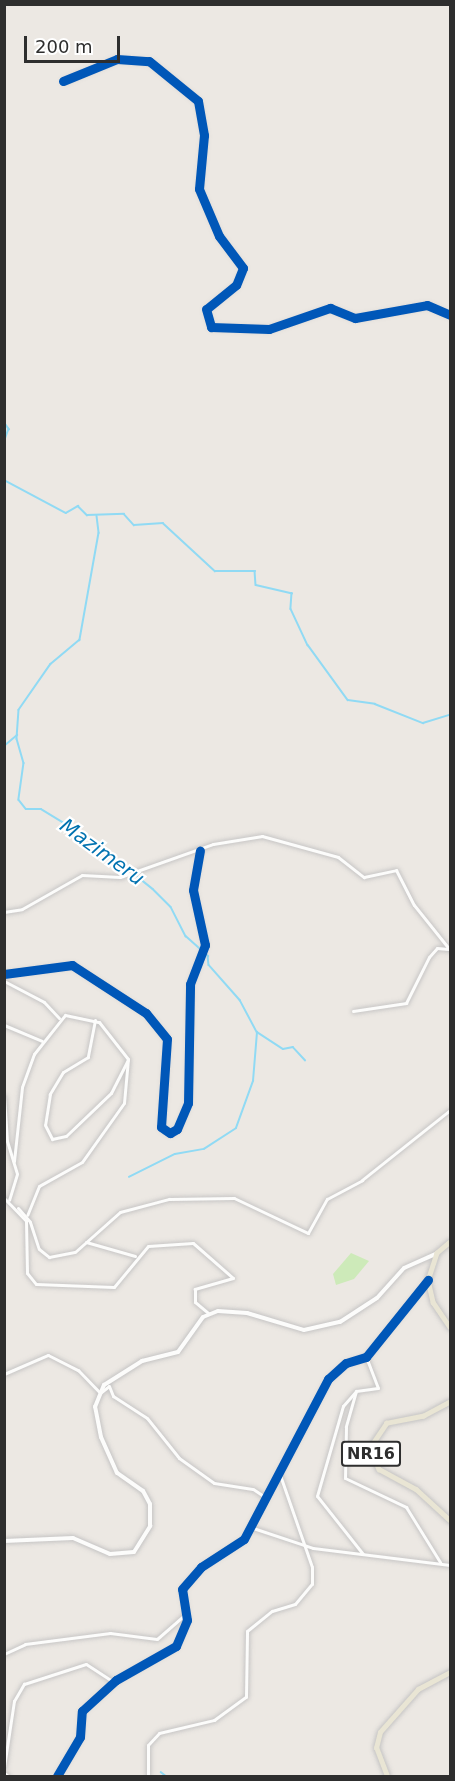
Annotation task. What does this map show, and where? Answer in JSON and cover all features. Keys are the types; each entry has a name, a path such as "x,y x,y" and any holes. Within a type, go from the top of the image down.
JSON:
{"main road":[{"path":"4,1541 73,1538 124,1556 141,1544 151,1523 150,1504 143,1491 116,1470 96,1422 98,1392 142,1361 178,1352 208,1314 235,1310 271,1323 323,1328 350,1318 404,1268 437,1253 450,1242"},
{"path":"437,1253 428,1280 433,1302 450,1328"},
{"name":"NR16","path":"450,1405 387,1423 370,1448 379,1469 416,1489 450,1520"},
{"path":"387,1776 376,1749 380,1732 418,1689 450,1672"}],"street":[{"path":"63,81 117,58 149,61 198,101 204,135 199,189 219,236 243,268 236,285 206,309 211,327 272,328 330,308 355,318 427,305 450,315"},
{"path":"4,912 22,909 82,875 120,877 200,851 262,836 338,857 364,877 396,870 414,905 450,950"},
{"path":"4,974 72,965 146,1013 167,1040 161,1126 166,1132 177,1130 188,1103 190,984 205,945 193,890 200,851"},
{"path":"353,1011 406,1003 433,952 450,950"},
{"path":"4,981 44,1002 60,1018"},
{"path":"26,1215 39,1186 83,1161 121,1110 128,1059 111,1030 95,1020 72,1013 60,1018 42,1041 23,1082 14,1161 16,1185 7,1199 26,1215 47,1256 71,1253 115,1215 168,1199 234,1198 308,1233 327,1199 374,1172 450,1110"},
{"path":"95,1020 88,1057 63,1072 50,1094 45,1125 52,1139 66,1136 86,1111 111,1094 128,1059"},
{"path":"4,1025 42,1041"},
{"path":"4,1096 7,1141 14,1161"},
{"path":"18,1208 27,1226 27,1273 36,1284 114,1287 135,1256 169,1241 197,1245 232,1278 195,1289 195,1302 208,1314"},
{"path":"86,1242 135,1256"},
{"path":"57,1776 80,1737 82,1711 114,1682 174,1648 184,1615 180,1599 191,1576 240,1543 330,1376 346,1363 366,1357 428,1280"},
{"path":"4,1374 46,1354 78,1370 98,1392 109,1386 113,1396 147,1418 179,1458 214,1483 253,1489 265,1497"},
{"path":"363,1554 316,1496 342,1409 356,1391 378,1387 366,1357"},
{"path":"356,1391 346,1427 345,1478 406,1507 440,1562"},
{"path":"148,1776 148,1744 159,1733 212,1720 246,1697 248,1631 305,1596 313,1577 278,1470"},
{"path":"250,1527 304,1546 450,1564"},
{"path":"4,1654 25,1644 110,1632 157,1639 184,1615"},
{"path":"4,1767 14,1701 24,1684 86,1664 114,1682"},
{"path":"4,1773 8,1776"}],"green space":[{"path":"351,1253 369,1261 354,1279 336,1285 333,1274"}],"waterway":[{"path":"4,422 9,429 4,443"},
{"path":"4,480 66,513 78,506 87,515 124,514 134,525 163,523 215,571 255,571 256,585 292,593 291,609 308,645 348,700 375,704 423,723 450,715"},
{"name":"Mazimeru","path":"97,516 99,533 80,640 51,664 19,710 17,739 24,763 19,800 26,809 41,809 92,840 153,889 171,907 186,936 208,956 209,965 240,1000 257,1032 283,1049 293,1047 305,1060"},
{"path":"4,746 17,735"},
{"path":"129,1177 175,1154 204,1149 236,1128 253,1081 257,1032"},
{"path":"161,1772 166,1776"}],"cycle path":[{"path":"63,81 117,59 149,61 198,101 204,135 199,189 219,236 243,268 236,285 206,309 211,327 269,329 330,308 355,318 427,305 450,315"},
{"path":"4,974 72,965 146,1013 167,1039 161,1127 170,1133 177,1129 188,1103 190,984 205,945 193,890 200,851"},
{"path":"57,1776 80,1737 82,1711 116,1680 176,1646 187,1620 182,1589 201,1567 244,1539 328,1379 346,1363 366,1357 428,1280"}]}
